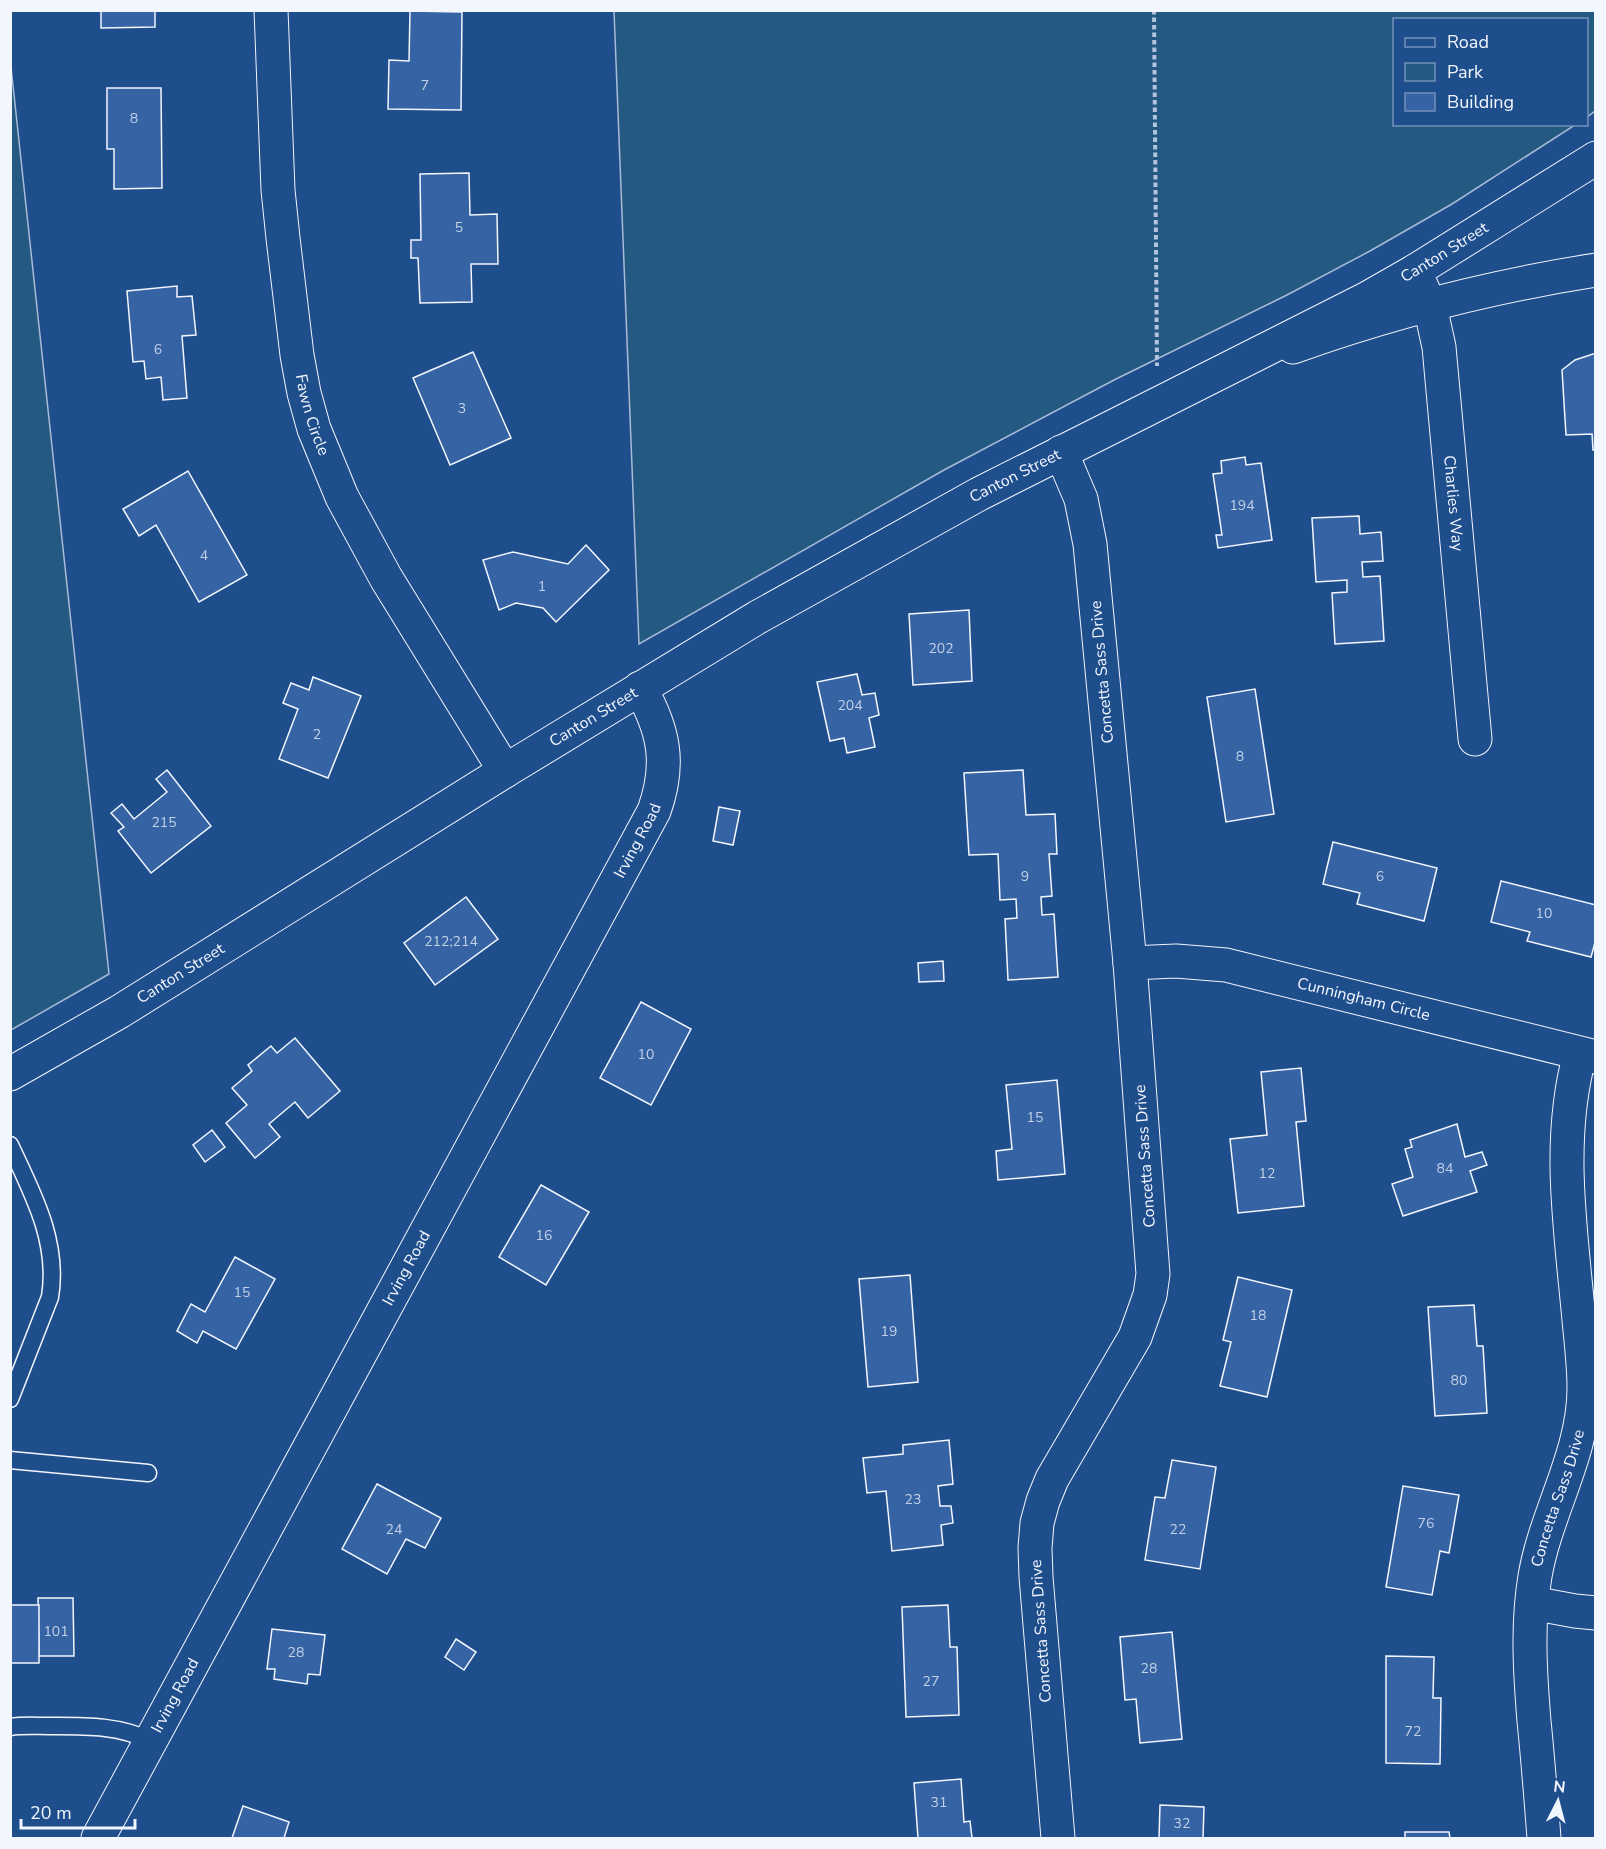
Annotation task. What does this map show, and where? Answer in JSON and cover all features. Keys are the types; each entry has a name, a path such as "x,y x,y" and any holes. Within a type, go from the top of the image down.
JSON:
{"street":[{"name":"Fawn Circle","path":"271,10 278,190 297,355 314,429 342,498 386,578 505,771"},
{"name":"Canton Street","path":"10,1074 119,1012 640,688 870,554 1061,452 1366,299 1596,158"},
{"name":"Canton Street","path":"1180,391 1308,342 1431,306 1522,283 1596,270"},
{"name":"Charlies Way","path":"1415,271 1431,306 1442,367 1475,739"},
{"name":"Concetta Sass Drive","path":"1058,1839 1036,1577 1037,1523 1052,1479 1135,1337 1150,1295 1153,1274 1130,963 1087,521 1076,483 1061,452"},
{"name":"Irving Road","path":"98,1839 654,811 663,777 664,757 655,717 640,688"},
{"name":"Cunningham Circle","path":"1130,963 1176,961 1226,965 1588,1056"},
{"name":"Concetta Sass Drive","path":"1544,1839 1530,1672 1529,1625 1540,1550 1572,1459 1583,1414 1583,1362 1566,1172 1570,1099 1588,1056"},
{"path":"1532,1603 1596,1613"}],"lane":[{"path":"10,1145 32,1192 49,1240 52,1281 50,1298 10,1399"},
{"path":"10,1460 148,1473"},
{"path":"10,1727 111,1728 127,1730 151,1741"}],"path":[{"path":"1154,10 1156,364 1180,391"}],"green space":[{"path":"614,11 1595,11 1595,111 1588,116 1588,18 1393,18 1393,126 1573,126 1452,204 1370,251 1287,295 1114,380 944,470 639,644"},
{"path":"11,67 109,974 10,1030"}],"building":[{"path":"101,10 155,10 155,27 101,28"},
{"path":"410,11 462,12 461,110 388,109 389,60 409,61"},
{"path":"107,88 161,88 162,188 114,189 114,149 107,149"},
{"path":"469,173 470,215 497,214 498,264 471,264 472,302 420,303 418,258 411,258 411,240 421,240 420,174"},
{"path":"177,286 177,297 192,296 196,335 182,336 187,398 163,400 161,377 146,379 144,361 133,362 127,291"},
{"path":"473,352 511,438 450,465 413,378"},
{"path":"1596,353 1596,450 1593,450 1592,434 1566,435 1562,370 1575,360"},
{"path":"1245,457 1246,465 1261,463 1272,540 1218,548 1216,535 1222,535 1213,474 1222,473 1221,461"},
{"path":"188,471 247,575 199,602 156,525 139,536 123,509"},
{"path":"1359,516 1360,534 1381,532 1383,561 1362,562 1363,577 1380,576 1384,641 1335,644 1332,593 1347,592 1347,580 1316,582 1312,518"},
{"path":"586,545 609,570 556,622 543,608 516,603 499,610 483,560 513,552 568,564"},
{"path":"969,610 972,681 913,685 909,614"},
{"path":"857,674 862,695 875,693 879,715 869,718 875,747 847,753 844,738 830,741 817,682"},
{"path":"313,677 361,696 328,778 279,759 298,709 283,703 291,683 309,690"},
{"path":"1255,689 1274,814 1226,822 1207,697"},
{"path":"167,770 211,826 151,873 118,831 124,827 111,813 122,804 134,819 167,792 156,779"},
{"path":"1023,770 1026,815 1055,814 1057,854 1049,854 1052,896 1041,897 1042,915 1054,914 1058,977 1008,980 1005,919 1017,918 1016,899 1000,900 998,854 969,855 964,773"},
{"path":"719,807 740,811 733,845 713,841"},
{"path":"1333,842 1437,868 1424,921 1357,904 1360,893 1323,884"},
{"path":"1501,881 1596,905 1596,939 1591,957 1527,941 1530,932 1491,922"},
{"path":"466,897 498,939 435,985 404,943"},
{"path":"943,961 944,981 919,982 918,963"},
{"path":"641,1002 691,1029 651,1105 600,1078"},
{"path":"295,1038 340,1091 308,1118 295,1102 269,1124 280,1137 255,1158 226,1123 247,1105 232,1088 252,1071 248,1065 271,1046 277,1053"},
{"path":"1301,1068 1306,1121 1296,1122 1304,1206 1238,1213 1230,1139 1267,1135 1261,1072"},
{"path":"1057,1080 1065,1174 998,1180 996,1151 1012,1149 1006,1085"},
{"path":"1457,1124 1465,1157 1482,1152 1487,1165 1470,1171 1477,1192 1403,1216 1392,1184 1413,1177 1405,1149 1412,1147 1410,1140"},
{"path":"212,1130 225,1147 205,1162 193,1145"},
{"path":"541,1185 589,1212 546,1285 499,1257"},
{"path":"235,1257 275,1279 236,1349 203,1331 197,1343 177,1331 191,1304 205,1312"},
{"path":"910,1275 918,1382 868,1387 859,1279"},
{"path":"1238,1277 1292,1290 1267,1397 1220,1386 1231,1342 1223,1340"},
{"path":"1474,1305 1477,1346 1483,1346 1487,1413 1435,1416 1428,1307"},
{"path":"949,1440 953,1484 938,1486 940,1506 951,1506 953,1523 941,1525 943,1545 892,1551 886,1491 867,1493 863,1458 903,1454 903,1445"},
{"path":"1172,1460 1216,1467 1200,1569 1145,1560 1155,1497 1165,1498"},
{"path":"377,1484 441,1518 425,1548 406,1539 387,1574 342,1549"},
{"path":"1403,1486 1459,1495 1449,1553 1440,1551 1432,1595 1386,1587"},
{"path":"38,1598 73,1598 74,1656 39,1656"},
{"path":"10,1605 39,1605 39,1663 10,1663"},
{"path":"948,1605 950,1647 957,1647 959,1715 906,1717 902,1607"},
{"path":"272,1629 325,1635 320,1675 308,1674 307,1684 274,1679 275,1669 267,1669"},
{"path":"1172,1632 1182,1739 1140,1743 1136,1699 1125,1700 1120,1637"},
{"path":"456,1639 476,1652 464,1670 445,1657"},
{"path":"1386,1656 1434,1657 1433,1698 1441,1698 1440,1764 1386,1763"},
{"path":"961,1779 964,1822 970,1821 972,1838 918,1838 914,1783"},
{"path":"1160,1805 1204,1807 1203,1838 1159,1838"},
{"path":"243,1806 289,1822 284,1838 232,1838"},
{"path":"1405,1832 1449,1832 1450,1838 1405,1838"}]}
